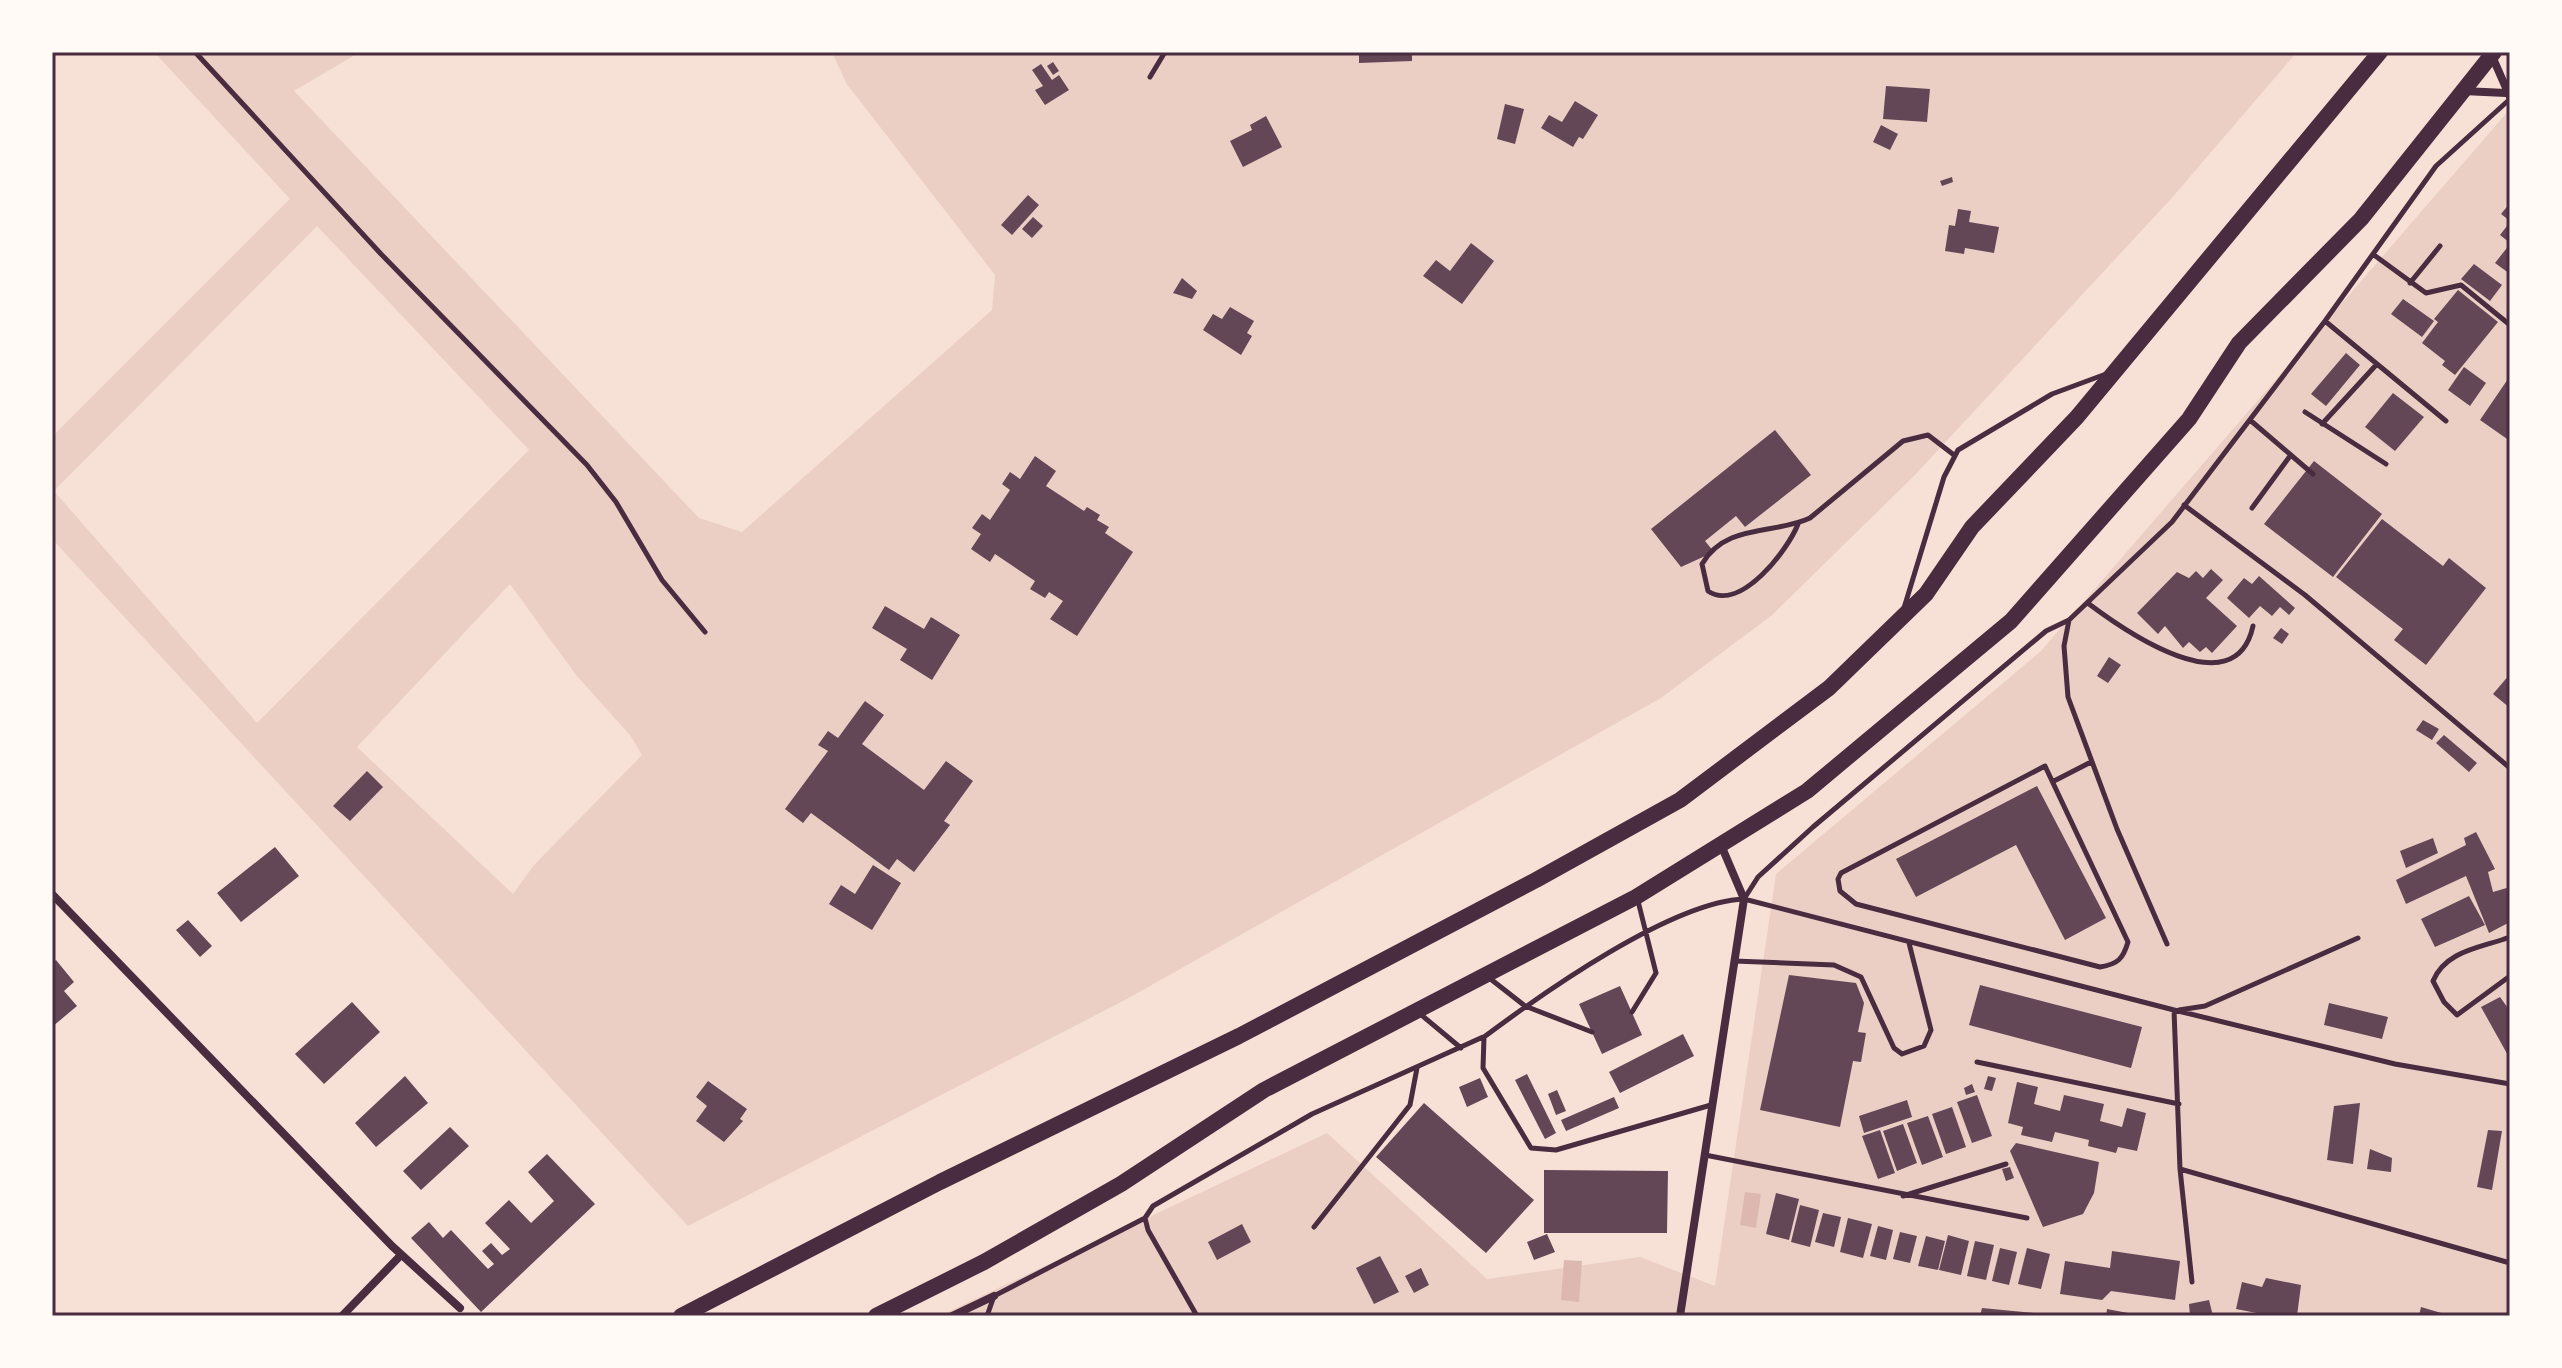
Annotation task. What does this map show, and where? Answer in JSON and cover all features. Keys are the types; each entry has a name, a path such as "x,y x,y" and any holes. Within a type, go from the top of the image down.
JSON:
{"highway":[{"path":"681,1316 940,1182 1239,1036 1536,880 1680,800 1829,688 1926,594 1972,527 2077,417 2380,52"},
{"path":"876,1316 984,1262 1121,1184 1264,1090 1636,897 1807,791 2011,621 2189,419 2239,343 2361,219 2493,53"}],"street":[{"path":"2461,91 2509,96 2493,53"},
{"path":"1680,1316 1744,899 1721,845"},
{"path":"52,894 401,1255 460,1308"},
{"path":"342,1316 401,1255"},
{"path":"952,1316 994,1296"}],"lane":[{"path":"195,52 381,254 587,465 616,502 662,580 705,632"},
{"path":"1150,77 1165,52"},
{"path":"1744,899 1758,877 1825,817 2046,631 2069,620 2089,604 2184,505 2325,321 2436,166 2509,96"},
{"path":"2410,283 2440,246"},
{"path":"2374,255 2410,283 2432,294 2458,284 2510,325"},
{"path":"2325,321 2446,421"},
{"path":"2322,424 2377,364"},
{"path":"1903,616 1917,561 1954,455 1972,439 2029,406 2114,371"},
{"path":"2305,412 2386,464"},
{"path":"2250,420 2313,474"},
{"path":"1798,524 1793,537 1758,580 1730,596 1714,596 1708,591 1702,564 1710,550 1756,529 1798,524 1810,518 1903,441 1928,435 1954,455"},
{"path":"2252,508 2290,456"},
{"path":"2184,505 2305,595 2510,768"},
{"path":"2089,604 2137,640 2181,657 2210,663 2233,659 2249,641 2253,626"},
{"path":"2069,620 2064,646 2068,697 2091,762 2167,944"},
{"path":"2054,781 2091,762"},
{"path":"2045,766 2054,781 2128,942 2123,958 2115,965 2100,967 1856,904 1840,891 1838,879 1841,873 2045,766"},
{"path":"1632,1012 1656,973 1636,897"},
{"path":"987,1316 994,1296 1145,1218 1153,1206 1312,1114 1484,1037 1525,1006 1646,933 1721,900 1744,899 2395,1064 2510,1084"},
{"path":"2510,937 2468,949 2439,968 2433,981 2444,1002 2457,1015 2510,976"},
{"path":"2174,1010 2205,1006 2358,938"},
{"path":"1733,960 1834,965 1861,977 1894,1048 1902,1054 1924,1046 1931,1038 1908,942"},
{"path":"1485,975 1525,1006 1592,1032"},
{"path":"1416,1010 1461,1048"},
{"path":"2174,1010 2180,1169 2192,1282"},
{"path":"1484,1037 1483,1068 1531,1148 1556,1150 1711,1105"},
{"path":"1977,1062 2179,1104"},
{"path":"1314,1227 1410,1105 1417,1067"},
{"path":"1704,1155 2027,1218"},
{"path":"1902,1196 2006,1164"},
{"path":"2180,1169 2510,1263"},
{"path":"1145,1218 1197,1316"}],"shaded area":[{"path":"154,52 360,52 294,91 699,518 742,532 992,310 995,275 846,83 832,52 2297,52 2170,200 1914,476 1771,616 1661,698 1125,1000 688,1226 52,539 52,437 290,199","holes":["317,226 529,450 257,723 54,491","510,584 576,675 630,735 642,755 534,865 513,894 357,747"]},
{"path":"2510,109 2510,1316 939,1316 1327,1133 1487,1279 1640,1257 1715,1286 1776,874 2041,651"},
{"path":"1745,1192 1761,1194 1756,1228 1740,1225"},
{"path":"1564,1260 1582,1261 1579,1302 1561,1300"}],"building":[{"path":"1359,52 1412,52 1412,61 1359,63"},
{"path":"1053,62 1059,71 1053,75 1047,66"},
{"path":"1041,64 1052,80 1059,75 1069,90 1045,105 1035,90 1043,86 1032,70"},
{"path":"1886,86 1930,89 1927,122 1883,119"},
{"path":"1575,101 1598,115 1583,139 1579,137 1573,147 1541,128 1549,115 1562,122"},
{"path":"1505,104 1524,109 1515,144 1497,139"},
{"path":"1266,116 1282,147 1243,167 1230,141 1252,130 1250,125"},
{"path":"1881,125 1898,134 1890,150 1873,142"},
{"path":"1952,177 1953,182 1942,186 1940,181"},
{"path":"1028,195 1039,205 1012,235 1001,225"},
{"path":"2510,203 2510,221 2501,214"},
{"path":"1958,209 1971,211 1969,222 1999,227 1994,253 1965,248 1964,254 1945,251 1949,225 1955,226"},
{"path":"1033,217 1043,226 1032,238 1022,229"},
{"path":"2510,222 2510,243 2500,235"},
{"path":"1471,243 1494,261 1462,304 1423,276 1436,260 1450,271"},
{"path":"2510,244 2510,274 2495,263"},
{"path":"2474,264 2502,285 2490,301 2461,279"},
{"path":"1182,278 1197,291 1192,299 1173,293"},
{"path":"2458,290 2498,322 2455,375 2442,365 2445,361 2422,343 2438,322 2434,319"},
{"path":"2403,299 2434,321 2422,337 2391,314"},
{"path":"1230,307 1254,321 1247,333 1252,336 1241,355 1203,330 1213,314 1222,319"},
{"path":"2346,353 2360,365 2326,406 2311,394"},
{"path":"2464,367 2486,383 2470,406 2448,390"},
{"path":"2510,376 2510,441 2480,420"},
{"path":"2393,393 2424,417 2395,451 2365,427"},
{"path":"1775,430 1811,475 1745,527 1736,516 1705,541 1714,552 1681,567 1651,529"},
{"path":"1035,456 1056,471 1046,486 1084,511 1087,507 1100,515 1097,520 1109,527 1105,533 1133,552 1077,636 1050,619 1063,601 1049,592 1045,598 1030,589 1035,581 995,554 990,562 971,549 981,534 972,528 982,514 990,520 1010,490 1002,484 1010,472 1020,479"},
{"path":"2314,461 2382,514 2333,577 2264,524"},
{"path":"2382,519 2443,566 2449,558 2486,588 2426,665 2394,640 2403,629 2336,577"},
{"path":"2211,569 2223,580 2206,598 2237,626 2212,653 2206,647 2200,652 2189,642 2183,648 2165,626 2158,634 2137,613 2177,572 2189,578 2196,571 2203,578"},
{"path":"2259,576 2295,608 2289,615 2280,607 2272,616 2260,606 2249,618 2227,598 2244,578 2252,584"},
{"path":"885,606 924,629 931,617 960,635 932,680 900,660 907,649 872,628"},
{"path":"2281,628 2289,634 2282,644 2273,638"},
{"path":"2109,657 2121,665 2108,683 2097,676"},
{"path":"2510,674 2510,708 2493,694"},
{"path":"865,701 884,715 862,744 924,790 946,761 973,781 944,821 950,825 914,872 897,859 889,870 811,813 803,823 785,809 828,751 818,745 828,731 838,738"},
{"path":"2423,720 2439,729 2432,740 2416,730"},
{"path":"2444,735 2477,763 2469,772 2436,743"},
{"path":"367,771 383,787 350,821 333,806"},
{"path":"2037,786 2106,918 2065,940 2016,845 1916,897 1896,859"},
{"path":"2476,832 2495,869 2488,872 2493,892 2510,887 2510,922 2489,933 2466,876 2406,904 2396,880 2466,845 2464,838"},
{"path":"2433,838 2438,853 2406,868 2400,851"},
{"path":"275,847 299,876 241,922 217,893"},
{"path":"873,865 901,883 872,930 829,904 841,885 855,894"},
{"path":"2469,896 2485,925 2435,947 2421,919"},
{"path":"188,920 212,946 200,957 176,930"},
{"path":"56,960 74,982 64,991 77,1006 52,1027 52,963"},
{"path":"1789,975 1856,983 1864,1003 1858,1032 1866,1033 1861,1062 1853,1061 1840,1127 1760,1110"},
{"path":"1980,985 2142,1027 2131,1068 1969,1025"},
{"path":"1620,986 1642,1035 1602,1054 1579,1004"},
{"path":"2500,997 2510,1011 2510,1059 2481,1007"},
{"path":"352,1002 380,1032 324,1084 295,1054"},
{"path":"2329,1003 2388,1017 2382,1039 2324,1025"},
{"path":"1683,1034 1694,1056 1620,1093 1609,1072"},
{"path":"1527,1074 1556,1133 1545,1139 1515,1080"},
{"path":"405,1076 428,1103 376,1147 355,1123"},
{"path":"1988,1076 1996,1078 1992,1091 1984,1089"},
{"path":"1480,1078 1488,1097 1467,1107 1459,1087"},
{"path":"708,1081 747,1109 740,1119 743,1121 724,1142 696,1121 707,1106 696,1097"},
{"path":"2017,1082 2038,1087 2034,1104 2060,1111 2064,1095 2104,1104 2100,1121 2122,1127 2127,1108 2146,1113 2137,1151 2118,1147 2116,1153 2088,1146 2089,1140 2055,1132 2052,1142 2021,1135 2023,1127 2008,1123"},
{"path":"1972,1084 1975,1092 1966,1095 1964,1088"},
{"path":"1557,1090 1566,1111 1556,1115 1548,1094"},
{"path":"1977,1095 1992,1136 1972,1143 1957,1102"},
{"path":"1614,1097 1619,1108 1566,1131 1561,1120"},
{"path":"1907,1100 1912,1117 1864,1133 1859,1116"},
{"path":"1424,1103 1534,1200 1486,1253 1376,1157"},
{"path":"2360,1103 2353,1164 2327,1160 2334,1106"},
{"path":"1952,1107 1966,1147 1946,1154 1932,1114"},
{"path":"1928,1116 1943,1157 1922,1165 1907,1123"},
{"path":"1903,1124 1917,1163 1897,1171 1883,1131"},
{"path":"450,1127 469,1146 421,1190 403,1171"},
{"path":"1880,1130 1895,1173 1878,1179 1862,1136"},
{"path":"2488,1130 2502,1131 2492,1190 2477,1187"},
{"path":"2016,1143 2099,1162 2094,1193 2083,1214 2043,1227 2010,1151"},
{"path":"2370,1149 2392,1158 2391,1172 2367,1169"},
{"path":"547,1154 595,1204 481,1312 411,1238 429,1222 443,1238 451,1230 488,1269 494,1264 482,1251 491,1243 502,1255 510,1249 485,1223 509,1200 531,1223 554,1201 528,1172"},
{"path":"2010,1167 2014,1178 2006,1181 2002,1169"},
{"path":"1544,1170 1668,1171 1667,1233 1544,1233"},
{"path":"1776,1193 1799,1199 1789,1240 1766,1234"},
{"path":"1800,1205 1819,1210 1810,1247 1791,1242"},
{"path":"1823,1213 1841,1217 1834,1247 1815,1242"},
{"path":"1848,1218 1872,1224 1863,1258 1840,1252"},
{"path":"1242,1224 1251,1242 1217,1260 1208,1242"},
{"path":"1878,1226 1893,1230 1886,1260 1870,1256"},
{"path":"1900,1232 1917,1236 1910,1263 1893,1259"},
{"path":"1547,1234 1555,1252 1534,1260 1527,1242"},
{"path":"1948,1235 1969,1241 1961,1275 1939,1270"},
{"path":"1926,1236 1945,1241 1938,1270 1918,1266"},
{"path":"1975,1241 1994,1245 1986,1280 1967,1276"},
{"path":"2000,1248 2017,1252 2009,1285 1992,1281"},
{"path":"2027,1248 2050,1254 2041,1289 2018,1284"},
{"path":"2112,1251 2180,1261 2175,1300 2111,1291 2102,1300 2060,1294 2065,1261 2110,1268"},
{"path":"1380,1256 1399,1292 1374,1304 1356,1268"},
{"path":"1421,1268 1429,1285 1414,1293 1405,1276"},
{"path":"2266,1278 2301,1285 2297,1316 2272,1316 2236,1309 2242,1282 2262,1287"},
{"path":"2209,1300 2213,1316 2190,1316 2189,1304"},
{"path":"2421,1307 2448,1315 2448,1316 2419,1316"},
{"path":"1982,1308 2043,1314 2043,1316 1980,1316"},
{"path":"2107,1309 2128,1313 2127,1316 2106,1316"}]}
